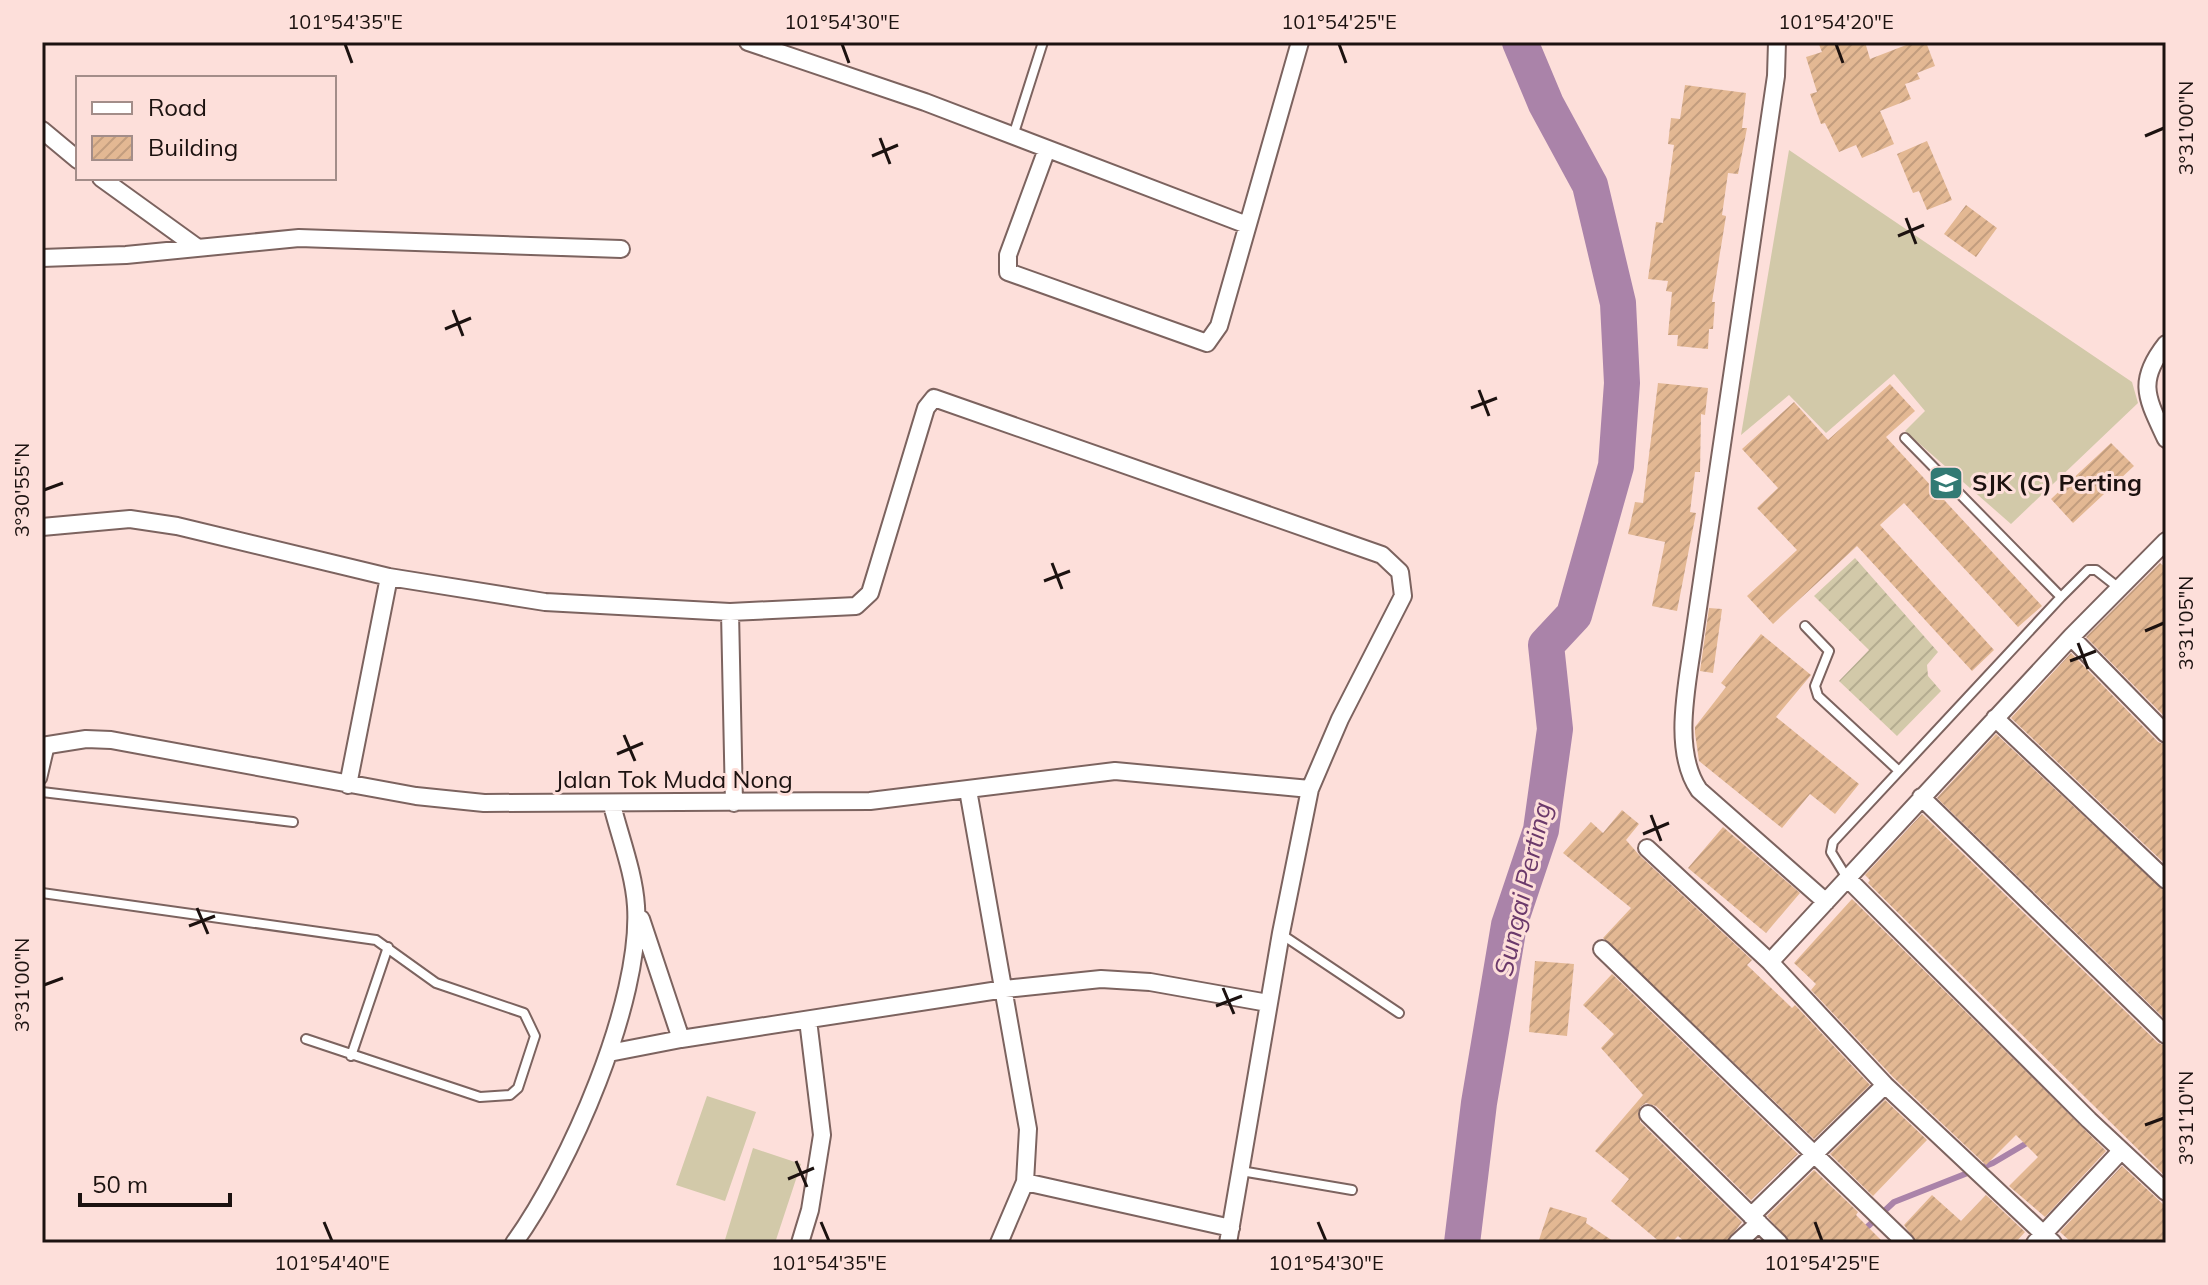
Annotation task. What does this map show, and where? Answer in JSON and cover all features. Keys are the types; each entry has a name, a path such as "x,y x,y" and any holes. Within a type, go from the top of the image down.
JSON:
{"street":[{"path":"748,42 789,48 1247,225"},
{"path":"1777,42 1774,92 1691,654 1685,735 1690,772 1699,790 1826,902"},
{"path":"1047,149 1008,255 1008,272 1014,277 1207,343 1219,326 1295,43"},
{"path":"42,130 76,158"},
{"path":"104,180 198,248"},
{"path":"42,258 78,258 299,238 621,249"},
{"path":"2166,344 2147,371 2146,388 2166,439"},
{"path":"42,527 130,519 177,526 389,577 545,602 730,612 856,606 868,599 926,408 931,400 938,399 1365,546 1396,567 1402,579 1403,596 1340,719 1310,789 1268,1003 1230,1236 1025,1182"},
{"path":"1770,962 2071,637 2165,545"},
{"path":"348,785 389,577"},
{"path":"730,612 734,803"},
{"path":"2071,637 2166,734"},
{"path":"1995,718 2166,880"},
{"name":"Jalan Tok Muda Nong","path":"46,745 111,740 348,785 484,803 612,805 870,801 1115,771 1310,789"},
{"path":"968,790 1028,1129 1025,1182 999,1243"},
{"path":"1921,797 2166,1035"},
{"path":"612,805 636,904 681,1039"},
{"path":"1647,848 1770,962 1885,1085 2044,1240 2121,1151"},
{"path":"1848,879 2089,1120 2166,1192"},
{"path":"514,1243 534,1215 609,1053 632,965 636,904"},
{"path":"1602,949 1906,1243"},
{"path":"609,1053 1005,989 1126,979 1268,1003"},
{"path":"800,1243 810,1210 822,1135 808,1020"},
{"path":"1737,1243 1814,1153 1885,1085"},
{"path":"1648,1114 1779,1243"}],"lane":[{"path":"1013,136 1043,42"},
{"path":"1905,438 2061,597"},
{"path":"1848,879 1831,845 2061,597 2088,570 2096,570 2119,588"},
{"path":"1805,626 1829,651 1815,686 1818,696 1899,771"},
{"path":"42,779 46,745"},
{"path":"42,792 293,822"},
{"path":"42,893 103,904 353,934 388,947 436,983 524,1013 535,1036 518,1088 510,1095 499,1097 467,1093 306,1039"},
{"path":"1281,933 1399,1013"},
{"path":"351,1056 388,947"},
{"path":"1241,1171 1352,1190"}],"shaded area":[{"path":"1789,150 2132,382 2138,403 2011,524 1905,431 1925,411 1894,374 1826,433 1789,395 1741,435"},
{"path":"1855,558 1938,652 1927,665 1928,676 1941,691 1897,736 1839,681 1869,650 1814,596"},
{"path":"707,1096 756,1112 725,1201 676,1185"},
{"path":"753,1148 801,1164 775,1243 724,1243"}],"building":[{"path":"1818,42 1865,42 1870,59 1914,42 1926,42 1935,66 1917,73 1920,79 1905,84 1911,99 1880,111 1894,144 1862,158 1856,145 1839,152 1825,123 1821,124 1810,94 1817,92 1806,57 1822,52"},
{"path":"1685,85 1746,93 1742,128 1747,128 1738,174 1728,173 1722,215 1726,216 1708,349 1677,346 1678,335 1668,335 1672,292 1666,291 1668,281 1648,279 1656,222 1663,223 1674,145 1668,144 1671,118 1680,119"},
{"path":"1927,141 1952,200 1927,210 1919,191 1913,193 1897,154"},
{"path":"1966,205 1997,228 1976,257 1944,234"},
{"path":"1658,383 1708,388 1705,415 1701,414 1700,472 1695,472 1690,512 1696,513 1677,611 1652,606 1665,542 1628,534 1635,502 1643,503"},
{"path":"1890,384 1915,411 1886,437 2042,606 2018,627 1904,503 1880,525 1994,650 1972,671 1857,546 1773,624 1747,596 1797,550 1757,508 1778,488 1742,449 1794,402 1828,440"},
{"path":"2111,443 2134,466 2073,523 2051,499"},
{"path":"2160,563 2166,568 2166,718 2086,637"},
{"path":"1709,608 1722,609 1713,673 1700,671"},
{"path":"1761,634 1811,675 1776,717 1859,784 1835,814 1810,794 1782,828 1699,761 1695,733 1695,727 1726,687 1721,683"},
{"path":"2071,653 2158,742 2166,745 2166,856 2162,861 2011,718"},
{"path":"1996,734 2166,893 2166,1020 1937,798"},
{"path":"1622,810 1639,824 1626,840 1640,856 1752,960 1747,965 1792,1008 1795,1005 1870,1085 1814,1139 1603,938 1631,908 1563,853 1591,822 1603,833"},
{"path":"1922,814 2158,1043 2166,1046 2165,1176 1868,883 1870,880 1865,875"},
{"path":"1723,827 1800,893 1766,933 1688,868"},
{"path":"1852,899 2106,1151 2045,1217 2009,1186 2038,1157 2016,1135 1986,1165 1893,1077 1811,990 1816,984 1794,963"},
{"path":"1535,961 1574,964 1567,1036 1529,1032"},
{"path":"1612,974 1798,1154 1751,1200 1656,1106 1646,1103 1640,1107 1640,1122 1742,1222 1726,1243 1686,1243 1678,1236 1671,1243 1661,1243 1611,1201 1629,1179 1595,1151 1643,1095 1601,1048 1614,1034 1583,1005"},
{"path":"1885,1100 1927,1140 1873,1196 1830,1154"},
{"path":"2122,1166 2166,1207 2166,1243 2072,1243 2060,1232"},
{"path":"1814,1170 1858,1212 1856,1215 1884,1243 1790,1243 1767,1216"},
{"path":"1932,1195 1961,1221 1986,1195 2025,1232 2015,1243 1917,1243 1904,1225"},
{"path":"1550,1207 1587,1218 1586,1223 1616,1243 1538,1243"}],"waterway":[{"name":"Sungai Perting","path":"1462,1243 1479,1103 1509,925 1541,830 1555,729 1546,645 1574,615 1616,466 1622,383 1618,303 1590,185 1546,104 1520,42"},
{"path":"1864,1230 1894,1202 1993,1163 2032,1140"}],"place":[{"name":"SJK (C) Perting","path":"1946,483"}]}
